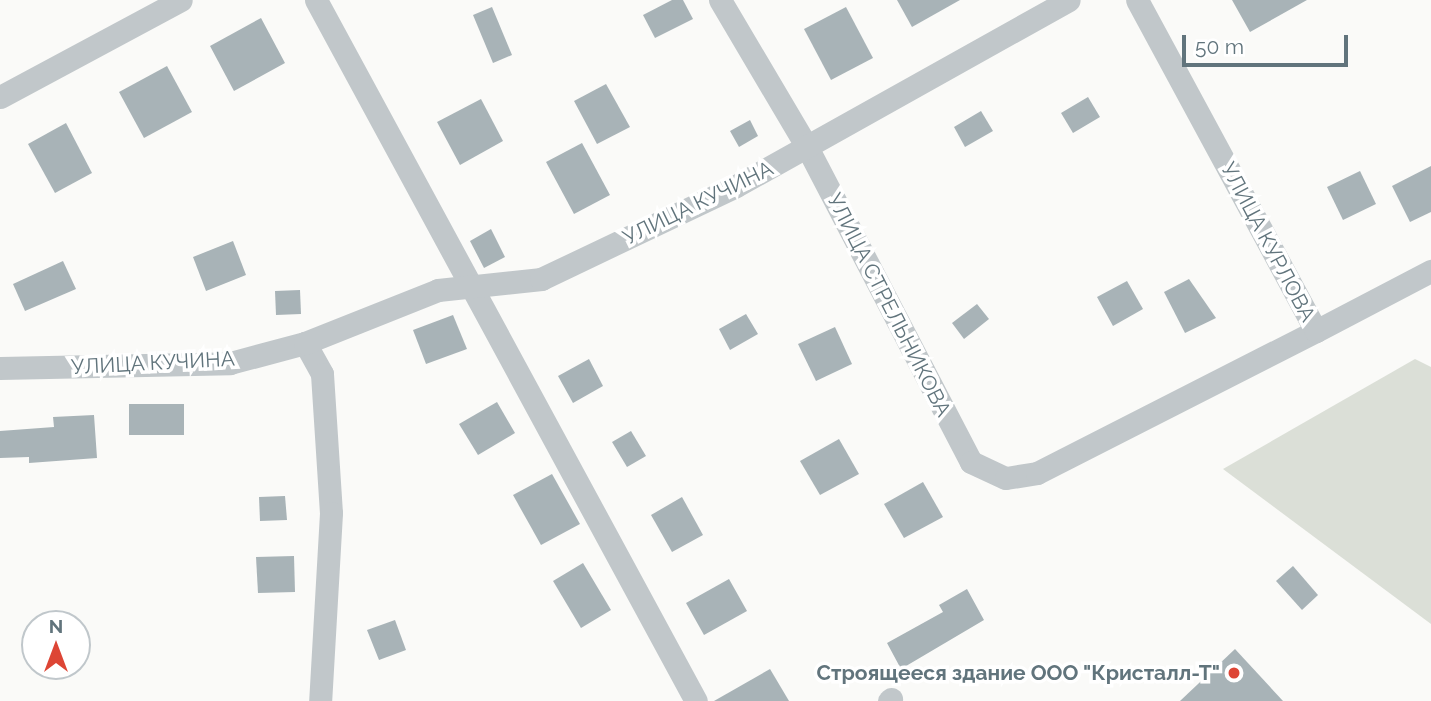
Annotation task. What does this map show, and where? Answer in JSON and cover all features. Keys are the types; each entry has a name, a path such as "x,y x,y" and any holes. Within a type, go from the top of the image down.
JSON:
{"street":[{"path":"0,97 181,0"},
{"path":"316,0 466,284 696,701"},
{"name":"УЛИЦА СТРЕЛЬНИКОВА","path":"720,0 807,147 971,463"},
{"name":"УЛИЦА КУЧИНА","path":"0,368 230,363 305,343 438,290 466,284 501,286 541,279 807,147 1069,0"},
{"name":"УЛИЦА КУРЛОВА","path":"971,463 992,476 1037,473 1316,331 1137,0"},
{"path":"1316,331 1431,271"},
{"path":"305,343 322,374 331,513 320,701"}],"shaded area":[{"path":"1415,359 1431,367 1431,624 1223,469"}],"building":[{"path":"672,0 683,0 693,19 655,38 643,15"},
{"path":"897,0 960,0 912,27"},
{"path":"1232,0 1307,0 1250,32"},
{"path":"492,7 512,55 493,63 473,15"},
{"path":"846,7 873,58 831,80 804,29"},
{"path":"261,18 285,63 234,91 210,46"},
{"path":"167,66 192,112 144,138 119,92"},
{"path":"606,84 630,127 597,144 574,101"},
{"path":"1088,97 1100,117 1073,133 1061,113"},
{"path":"481,99 503,141 460,165 437,122"},
{"path":"981,111 993,131 965,147 954,127"},
{"path":"750,120 758,136 739,147 730,131"},
{"path":"66,123 92,173 55,193 28,144"},
{"path":"582,143 610,195 574,214 546,162"},
{"path":"1431,166 1431,212 1410,222 1392,186"},
{"path":"1360,171 1376,204 1343,220 1327,187"},
{"path":"491,229 505,257 484,268 470,241"},
{"path":"233,241 246,275 206,291 193,257"},
{"path":"63,261 76,289 25,311 13,284"},
{"path":"1189,279 1216,318 1185,333 1164,292"},
{"path":"1127,281 1143,309 1113,326 1097,297"},
{"path":"300,290 301,314 276,315 275,291"},
{"path":"977,304 989,319 964,339 952,323"},
{"path":"746,314 758,334 730,350 719,329"},
{"path":"453,315 467,349 426,364 413,330"},
{"path":"835,327 852,364 816,381 798,344"},
{"path":"589,359 603,386 573,403 558,376"},
{"path":"497,402 515,433 478,455 459,424"},
{"path":"129,404 184,404 184,435 129,435"},
{"path":"94,415 97,458 29,463 29,457 0,458 0,431 54,427 53,417"},
{"path":"631,431 646,456 627,467 612,442"},
{"path":"839,439 859,474 820,495 800,461"},
{"path":"552,474 580,524 541,545 513,495"},
{"path":"923,482 943,517 904,538 884,504"},
{"path":"285,496 287,520 260,521 259,497"},
{"path":"682,497 703,535 672,552 651,515"},
{"path":"294,556 295,592 258,593 256,557"},
{"path":"583,563 611,610 581,628 553,581"},
{"path":"1293,566 1318,595 1302,610 1276,581"},
{"path":"729,579 747,611 704,635 686,603"},
{"path":"967,589 984,620 901,669 887,643 943,612 939,605"},
{"path":"395,620 406,650 379,660 367,630"},
{"name":"Строящееся здание ООО \"Кристалл-Т\"","path":"1235,649 1283,701 1180,701"},
{"path":"770,669 789,701 714,701"}],"place":[{"name":"Строящееся здание ООО \"Кристалл-Т\"","path":"1234,673"}]}
